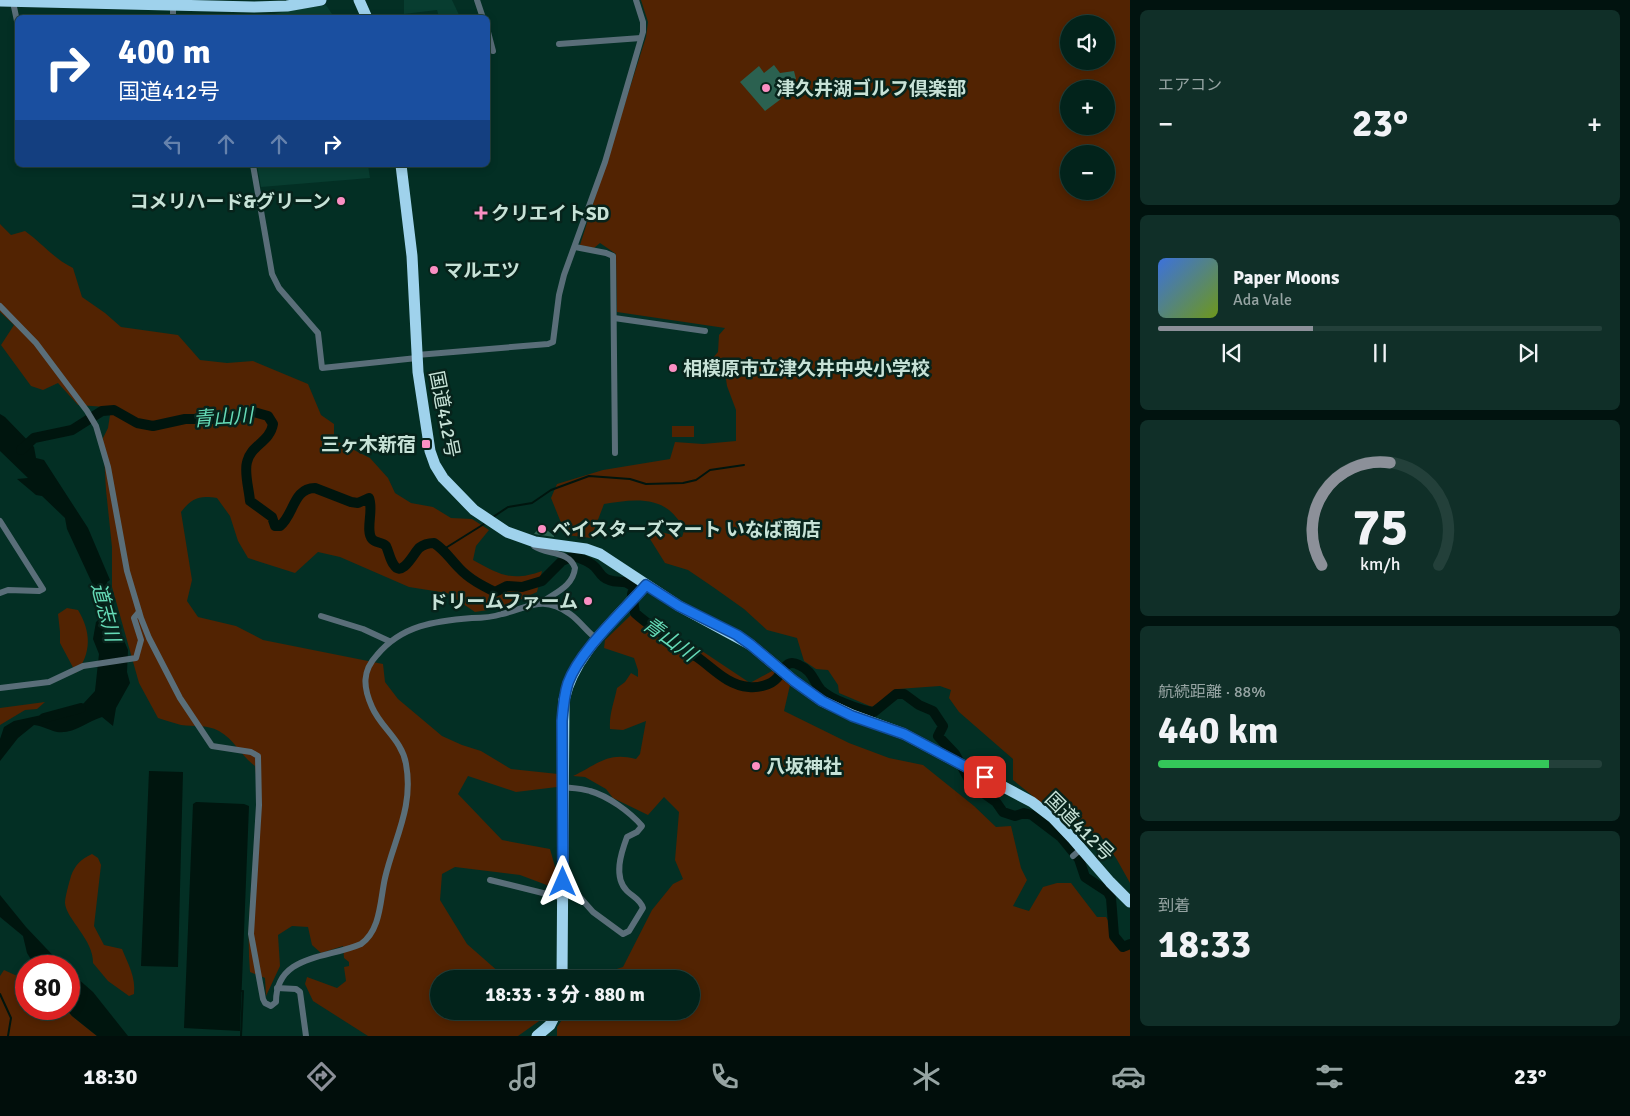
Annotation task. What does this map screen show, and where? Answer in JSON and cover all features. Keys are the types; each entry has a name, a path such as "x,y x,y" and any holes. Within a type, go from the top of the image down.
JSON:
{"highway":[{"path":"0,1 271,6 321,0"},
{"path":"359,0 366,15"},
{"name":"国道412号","path":"401,167 412,256 417,357 430,451 435,465 444,478 474,510 507,532 535,542 586,549 600,554 679,606 737,635 822,701 852,716 904,734 1032,802 1053,818 1078,852 1130,902"},
{"path":"562,970 563,710 566,692 576,667 646,585"},
{"path":"537,1036 550,1025 552,1020"}],"street":[{"path":"477,0 482,15"},
{"path":"254,167 272,274 279,288 318,333 322,368 553,342 559,295 564,275 605,162 641,38 643,22 636,0"},
{"path":"13,2 16,15"},
{"path":"173,5 173,15"},
{"path":"559,44 641,38"},
{"path":"490,40 493,51"},
{"path":"575,247 606,252 612,256 615,453"},
{"path":"0,306 33,339 93,421 105,454 127,571 139,612 149,638 185,706 212,746 251,752 258,756 259,805 252,934 262,999 265,1003 272,1006 276,1002 277,988 281,978 293,966 361,944 371,934 376,925 386,872 400,833 406,800 407,767 405,757 399,745 377,718 365,690 364,680 369,665 389,641 416,627 445,621 496,616 541,603 563,589 571,579 575,568 570,560 559,554 537,548 534,546 535,542"},
{"path":"614,318 705,331"},
{"path":"0,521 43,589 40,591 8,590 0,593"},
{"path":"541,603 555,606 568,613 598,640"},
{"path":"0,687 49,682 83,666 136,658 141,644 140,631 134,620 139,612"},
{"path":"321,616 362,629 389,641"},
{"path":"562,787 589,790 598,794 630,812 642,826 637,832 627,837 618,871 622,886 641,902 642,908 629,931 623,934 593,912 569,885 563,882"},
{"path":"490,880 563,898"},
{"path":"277,988 296,989 300,992 306,1036"}],"shaded area":[{"path":"404,0 452,0 459,15 438,15 437,10 404,14"},
{"path":"641,0 1130,0 1130,883 1116,858 1099,834 1076,831 1013,780 1013,759 959,712 949,698 951,690 940,686 898,689 872,707 839,693 838,685 828,670 816,669 804,661 797,638 767,630 744,609 688,570 665,563 650,539 656,531 682,537 685,528 669,510 646,501 604,504 591,538 566,535 551,498 557,484 603,470 670,459 675,442 703,444 736,441 736,410 727,386 724,365 715,364 711,360 718,352 719,335 725,328 617,312 616,254 600,243 594,248 580,245 646,37 648,22"},
{"path":"326,5 333,15 271,15"},
{"path":"257,167 368,167 370,178 261,187"},
{"path":"0,224 11,235 25,231 60,260 73,268 82,297 121,327 178,335 200,360 227,363 253,361 308,384 321,415 334,424 334,440 370,458 388,478 395,493 411,503 433,507 451,518 472,519 489,530 476,546 473,560 491,570 506,575 522,576 542,571 537,592 501,608 475,612 447,593 409,587 340,557 318,552 295,573 248,558 238,541 230,516 217,498 201,497 189,503 181,512 192,580 187,601 198,617 236,626 263,640 383,664 385,682 398,699 442,736 481,751 511,769 558,774 557,787 516,792 468,776 458,794 502,840 550,849 559,881 552,887 520,875 455,867 442,874 440,900 467,944 497,970 430,970 430,1020 541,1020 518,1036 368,1036 313,1001 305,984 307,977 337,988 346,981 344,967 349,966 349,962 344,958 343,946 321,953 312,945 308,927 292,926 278,935 280,966 266,996 265,978 250,972 249,929 258,796 255,766 219,731 205,727 181,725 158,718 139,683 112,587 112,547 103,438 108,428 110,415 119,408 78,405 58,383 43,390 31,386 1,345 14,325 0,312"},
{"path":"672,426 694,426 694,437 672,437"},
{"path":"67,608 78,610 87,634 88,642 85,658 76,673 60,643 58,614"},
{"path":"632,614 666,640 693,645 750,683 772,671 790,685 784,711 849,743 889,758 923,765 974,806 996,827 1011,826 1021,868 1027,880 1013,906 1029,911 1043,887 1057,883 1071,883 1097,917 1106,917 1121,943 1130,945 1130,1036 557,1036 557,1027 562,1020 700,1020 700,970 614,970 623,967 652,910 673,884 683,879 675,860 679,812 664,797 648,815 613,798 606,789 585,777 573,776 603,760 617,757 636,759 640,754 646,721 623,730 610,729 611,713 617,688 625,682 631,673 638,677 638,670 634,658 604,648 605,640"},
{"path":"45,702 37,709 25,710 0,725 0,708"},
{"path":"92,854 98,858 101,865 94,926 104,945 122,949 134,982 134,994 129,996 108,981 93,963 89,946 70,916 65,903 73,872 79,863"},
{"path":"4,970 15,975 15,1020 77,1020 97,1036 0,1036 0,976"}],"water":[{"path":"0,414 34,447 36,458 44,460 88,528 110,580 107,582 113,619 128,650 127,672 130,683 116,708 113,726 102,717 75,729 63,732 34,725 18,738 0,761 0,739 4,727 14,721 51,713 62,715 83,704 95,691 99,654 93,639 96,622 102,616 95,601 92,583 67,529 65,518 42,496 36,495 17,479 28,478 0,451"},
{"path":"149,771 183,772 178,967 141,966"},
{"path":"196,802 244,804 249,806 240,1031 184,1028 193,804"},
{"path":"0,895 26,927 53,955 28,955 23,936 0,917"},
{"path":"80,981 93,992 128,1036 97,1036 77,1020 80,1020"}],"building":[{"name":"津久井湖ゴルフ倶楽部","path":"774,65 780,73 794,71 796,79 791,80 793,85 779,96 781,99 765,111 740,82 759,66 764,73"},
{"name":"ベイスターズマート いなば商店","path":"541,525 554,536 554,537 534,534"}],"waterway":[{"name":"青山川","path":"21,450 34,438 72,430 102,411 114,410 137,423 153,426 185,419 229,419 254,412 268,416 273,424 268,435 252,451 247,462 246,476 250,501 272,517 275,526 280,526 285,521 298,497 308,489 315,488 351,502 358,503 369,498 371,508 370,535 373,540 386,546 391,561 397,568 401,569 404,567 419,548 426,544 434,543 467,576 495,592 507,586 522,587 542,581 562,561 574,556 593,565 606,579 625,582 631,585 634,588 632,594 635,613 657,631 697,657 721,676 741,686 753,687 768,684 777,678 788,664 795,663 804,667 818,687 825,693 838,701 862,709 874,712 896,694 904,694 919,705 933,711 943,726 938,736 955,754 972,785 996,802 1003,812 1015,816 1024,813 1032,815 1061,837 1079,859 1085,877 1108,892 1111,898 1114,936 1123,947 1130,944"},
{"path":"493,517 508,507 532,503 551,490 589,476 630,479 646,484 683,483 696,480 710,470 744,465"},
{"path":"444,549 484,524"},
{"name":"道志川","path":"44,718 81,708"},
{"path":"241,991 243,991 241,1036"},
{"path":"0,994 11,1018 8,1036"}],"place":[{"name":"津久井湖ゴルフ倶楽部","path":"766,88"},
{"name":"コメリハード&グリーン","path":"341,201"},
{"name":"クリエイトSD","path":"481,213"},
{"name":"マルエツ","path":"434,270"},
{"name":"相模原市立津久井中央小学校","path":"673,368"},
{"name":"三ヶ木新宿","path":"426,444"},
{"name":"ベイスターズマート いなば商店","path":"542,529"},
{"name":"ドリームファーム","path":"588,601"},
{"name":"八坂神社","path":"756,766"}],"route":[{"path":"563,882 562,721 568,683 586,653 646,585 693,614 737,635 767,657 804,689 822,701 852,716 904,734 985,777"}]}
